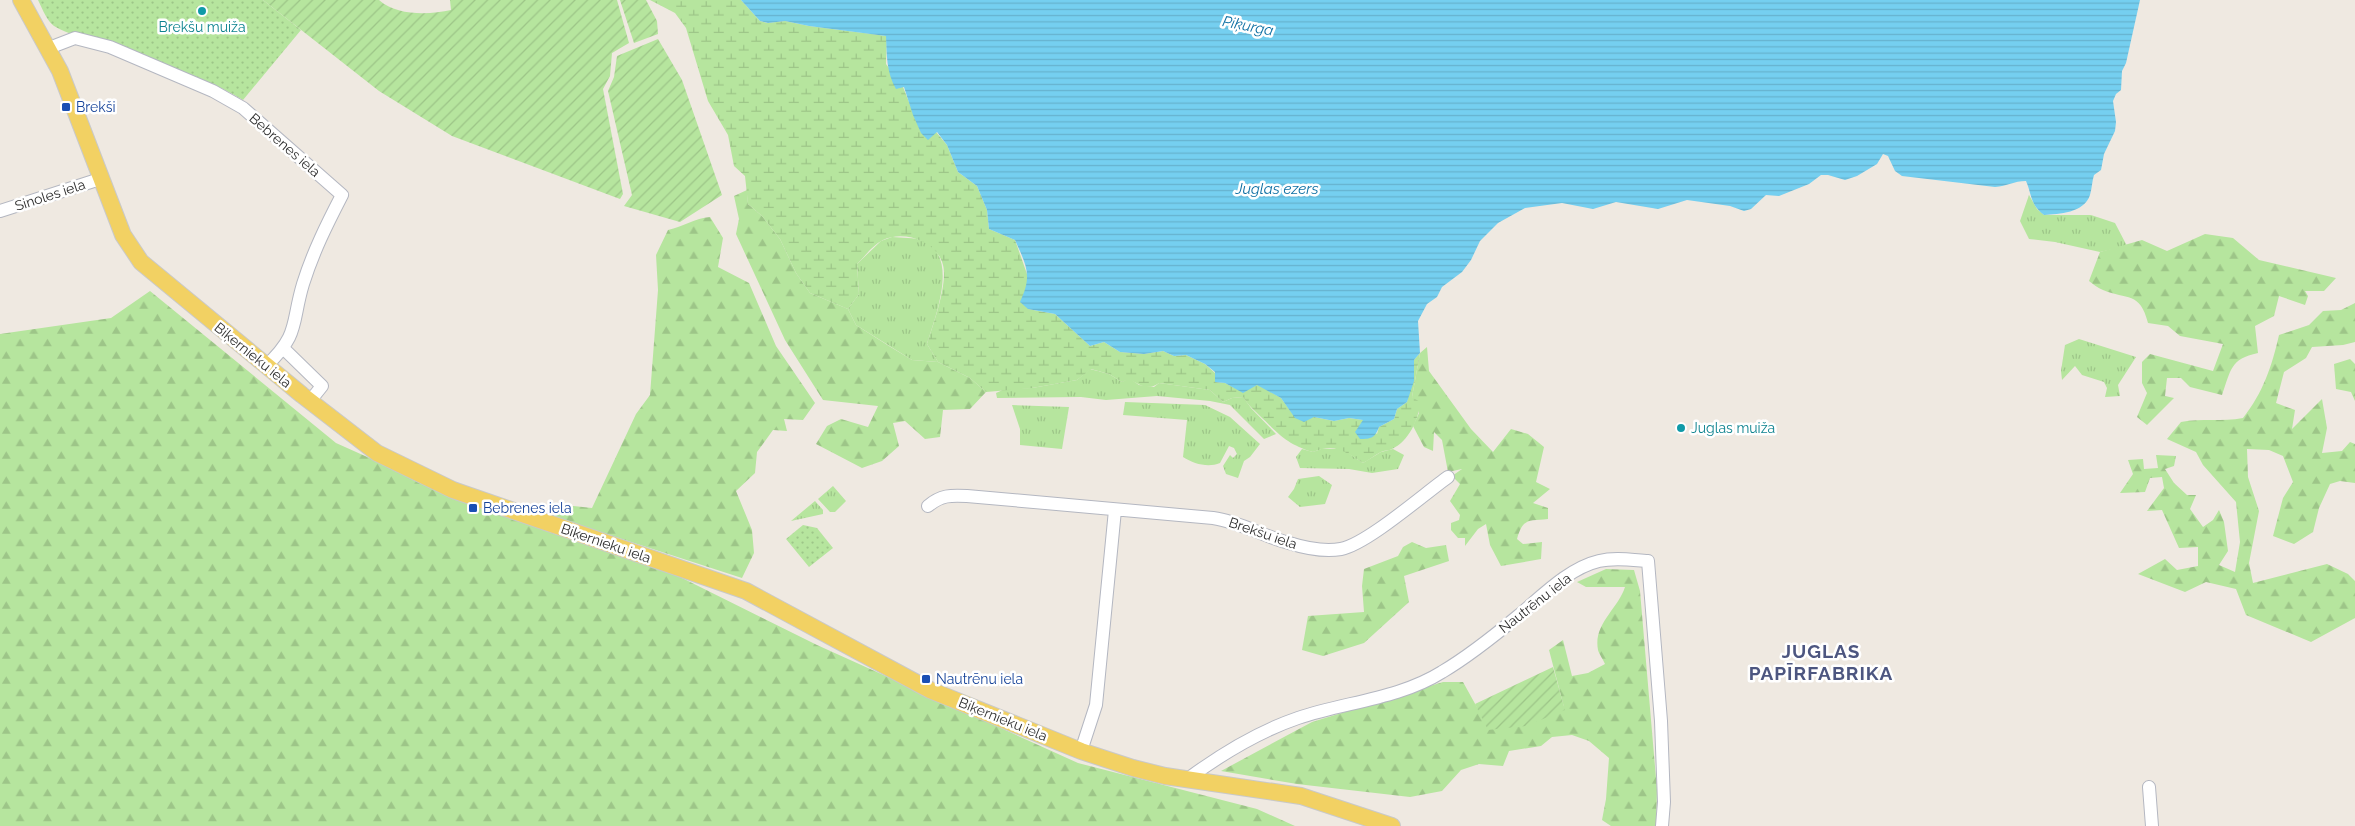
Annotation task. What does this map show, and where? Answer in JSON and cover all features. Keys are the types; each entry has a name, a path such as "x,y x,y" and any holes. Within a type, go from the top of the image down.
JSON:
{"main road":[{"name":"Biķernieku iela","path":"21,0 60,71 123,235 141,262 266,366 377,453 453,490 746,591 930,690 1081,751 1165,776 1189,778 1301,796 1392,826"}],"street":[{"name":"Bebrenes iela","path":"49,48 75,38 110,47 213,91 242,108 342,195 323,232 303,285 292,333 284,349 266,366"},
{"name":"Sinoles iela","path":"0,212 100,179"},
{"path":"284,349 322,386 310,401"},
{"name":"Brekšu iela","path":"928,506 937,498 948,495 1231,520 1286,543 1306,548 1342,549 1366,538 1448,477"},
{"path":"1081,751 1096,706 1116,510"},
{"name":"Nautrēnu iela","path":"1189,778 1225,752 1256,734 1298,718 1411,687 1442,673 1506,626 1557,584 1587,564 1612,558 1648,561 1661,721 1664,802 1662,826"},
{"path":"2149,786 2152,826"}],"green space":[{"path":"38,0 263,0 301,30 243,100 192,75 59,29 49,21"},
{"path":"263,0 379,0 404,12 433,13 451,10 450,0 617,0 629,43 612,53 610,76 603,89 623,194 620,199 452,136 379,91"},
{"path":"620,0 646,0 657,21 658,34 634,43"},
{"path":"650,0 741,0 760,21 767,23 785,21 887,36 886,64 903,87 921,132 936,132 947,145 958,172 977,186 987,210 989,229 1015,240 1027,274 1028,309 1055,314 1090,346 1104,342 1120,352 1144,354 1163,351 1174,356 1186,355 1205,364 1215,373 1215,382 1225,383 1243,392 1257,384 1281,398 1295,417 1314,417 1334,421 1349,418 1363,420 1377,434 1379,427 1394,419 1397,409 1407,402 1414,370 1414,360 1420,353 1412,397 1420,402 1418,415 1412,429 1403,441 1391,450 1382,451 1363,463 1340,450 1328,448 1313,452 1289,442 1277,433 1243,397 1232,398 1223,402 1210,390 1159,383 1148,387 1129,379 1122,382 1109,374 1091,369 1077,380 1032,388 986,392 970,378 938,362 927,344 942,293 943,265 940,257 927,244 910,237 891,237 879,242 857,264 859,294 848,309 810,293 796,273 780,239 762,216 748,204 745,176 734,166 728,135 708,101 686,28 675,13"},
{"path":"658,39 682,80 722,195 680,222 624,206 632,195 608,91 614,77 617,56"},
{"path":"747,190 748,204 762,216 780,239 796,273 810,293 848,309 856,325 912,360 938,362 970,378 986,392 970,409 943,410 940,437 925,439 905,421 893,423 899,446 882,461 862,468 816,444 827,426 841,419 868,427 878,406 823,400 785,340 736,234 739,219 734,196"},
{"path":"2029,195 2037,209 2044,215 2091,215 2115,223 2127,246 2100,252 2055,242 2029,239 2020,221"},
{"path":"710,217 723,238 718,267 749,283 776,346 815,403 803,420 784,419 787,431 773,430 757,452 755,473 736,491 752,530 754,553 742,578 551,516 555,504 592,508 636,414 650,395 658,290 656,255 668,230"},
{"path":"2205,234 2233,238 2259,260 2336,278 2324,291 2305,291 2308,296 2305,305 2279,296 2274,316 2255,326 2258,353 2237,362 2230,372 2222,395 2190,387 2181,378 2167,378 2165,396 2174,398 2147,425 2137,417 2147,393 2142,383 2142,362 2150,354 2213,371 2223,344 2180,336 2168,326 2148,323 2145,313 2137,301 2103,290 2089,281 2100,252 2142,240 2167,251"},
{"path":"892,237 912,238 923,241 934,249 940,260 943,273 942,288 927,344 938,362 912,360 856,325 848,309 859,294 857,264 881,241"},
{"path":"150,291 336,443 470,503 658,566 817,645 1078,763 1257,809 1295,826 0,826 0,334 111,318"},
{"path":"2355,303 2355,342 2343,345 2312,347 2306,358 2284,372 2276,403 2295,410 2292,429 2322,399 2327,428 2322,453 2342,451 2350,442 2355,444 2355,483 2340,481 2330,484 2319,508 2313,532 2294,544 2273,536 2283,498 2293,482 2283,456 2269,450 2247,449 2248,477 2259,511 2249,563 2253,583 2327,564 2348,574 2355,581 2355,618 2311,642 2246,615 2236,589 2206,582 2185,592 2138,574 2165,559 2177,570 2198,566 2198,547 2179,548 2162,510 2147,511 2164,488 2162,477 2150,478 2145,492 2120,493 2133,474 2128,460 2143,459 2144,469 2158,468 2156,455 2176,456 2174,466 2165,469 2174,483 2187,495 2196,495 2190,509 2203,527 2213,520 2219,510 2224,522 2228,551 2219,565 2235,572 2240,542 2236,502 2203,465 2196,452 2167,439 2181,422 2243,418 2256,399 2266,379 2279,335 2309,325 2323,311 2341,310"},
{"path":"2079,339 2136,357 2118,385 2120,396 2105,397 2107,388 2104,382 2082,375 2075,366 2062,380 2061,371 2065,345"},
{"path":"1427,347 1429,371 1471,429 1493,452 1511,429 1528,434 1544,447 1536,482 1550,489 1533,503 1548,508 1548,519 1527,522 1519,532 1517,539 1523,544 1542,542 1541,559 1501,566 1490,545 1486,524 1478,529 1465,546 1465,538 1458,538 1451,530 1451,523 1459,520 1460,515 1450,501 1460,484 1452,476 1462,469 1448,472 1442,440 1434,432 1433,451 1424,447 1413,426 1419,413 1412,397 1420,353"},
{"path":"2350,359 2355,364 2355,401 2351,392 2336,389 2334,364"},
{"path":"1090,369 1109,374 1122,382 1129,378 1139,385 1154,387 1159,383 1210,390 1223,402 1232,398 1243,397 1276,434 1264,439 1230,405 1210,401 1157,396 1106,400 1081,397 997,398 996,393 1005,389 1032,388 1077,380"},
{"path":"1125,402 1205,405 1230,417 1260,444 1250,457 1244,461 1238,478 1226,474 1223,466 1230,455 1233,458 1237,454 1234,448 1229,446 1220,463 1206,465 1192,462 1183,457 1187,420 1123,415"},
{"path":"1012,405 1069,407 1062,449 1020,445 1020,429"},
{"path":"1302,449 1313,452 1321,449 1342,449 1363,463 1381,452 1393,449 1404,455 1398,469 1372,473 1349,469 1300,468 1296,457"},
{"path":"1319,476 1332,485 1325,504 1300,507 1288,497 1298,479"},
{"path":"833,486 846,501 835,512 830,512 818,499"},
{"path":"815,501 823,510 823,514 791,521"},
{"path":"803,525 817,528 833,548 809,567 786,539"},
{"path":"1412,542 1426,548 1446,545 1449,561 1404,576 1409,602 1364,643 1323,656 1302,650 1308,616 1364,612 1362,586 1364,569 1398,556 1403,547"},
{"path":"1606,569 1634,570 1640,591 1657,790 1656,826 1611,826 1602,820 1606,799 1609,758 1589,741 1572,735 1552,737 1541,746 1509,751 1503,766 1479,764 1461,770 1442,791 1410,797 1297,784 1221,771 1312,722 1443,682 1463,682 1489,729 1564,707 1549,650 1563,640 1572,676 1588,673 1605,664 1598,650 1599,632 1625,587 1586,587 1577,582"},
{"path":"1553,667 1565,710 1526,726 1488,730 1475,704"}],"water":[{"name":"Juglas ezers","path":"741,0 2140,0 2126,63 2122,71 2121,90 2116,94 2113,101 2116,122 2115,131 2104,154 2101,170 2094,175 2090,195 2087,201 2077,209 2064,213 2044,215 2034,203 2026,181 1995,187 1902,176 1895,171 1888,156 1883,154 1877,164 1857,176 1845,180 1821,175 1809,184 1779,196 1766,195 1751,209 1744,211 1730,206 1687,200 1658,209 1616,202 1593,209 1562,203 1525,208 1498,223 1480,241 1471,260 1462,272 1442,287 1437,297 1427,304 1418,321 1420,353 1414,360 1414,381 1407,402 1397,409 1394,419 1379,427 1374,436 1360,439 1355,432 1363,420 1349,418 1334,421 1314,417 1304,422 1295,418 1281,398 1257,385 1243,393 1225,383 1215,382 1215,372 1205,364 1186,355 1174,356 1163,351 1144,354 1120,352 1104,342 1090,346 1055,314 1028,309 1020,302 1027,277 1025,263 1015,240 989,229 987,210 977,186 958,172 947,145 937,132 928,140 921,133 904,87 896,89 890,76 886,36 785,21 768,23 760,21"}],"place":[{"name":"Brekšu muiža","path":"202,11"},
{"name":"Brekši","path":"66,107"},
{"name":"Juglas muiža","path":"1681,428"},
{"name":"Bebrenes iela","path":"473,508"},
{"name":"Nautrēnu iela","path":"926,679"}],"district":[{"name":"JUGLAS PAPĪRFABRIKA","path":"1821,662"}],"water label":[{"name":"Piķurga","path":"1248,26"}]}
